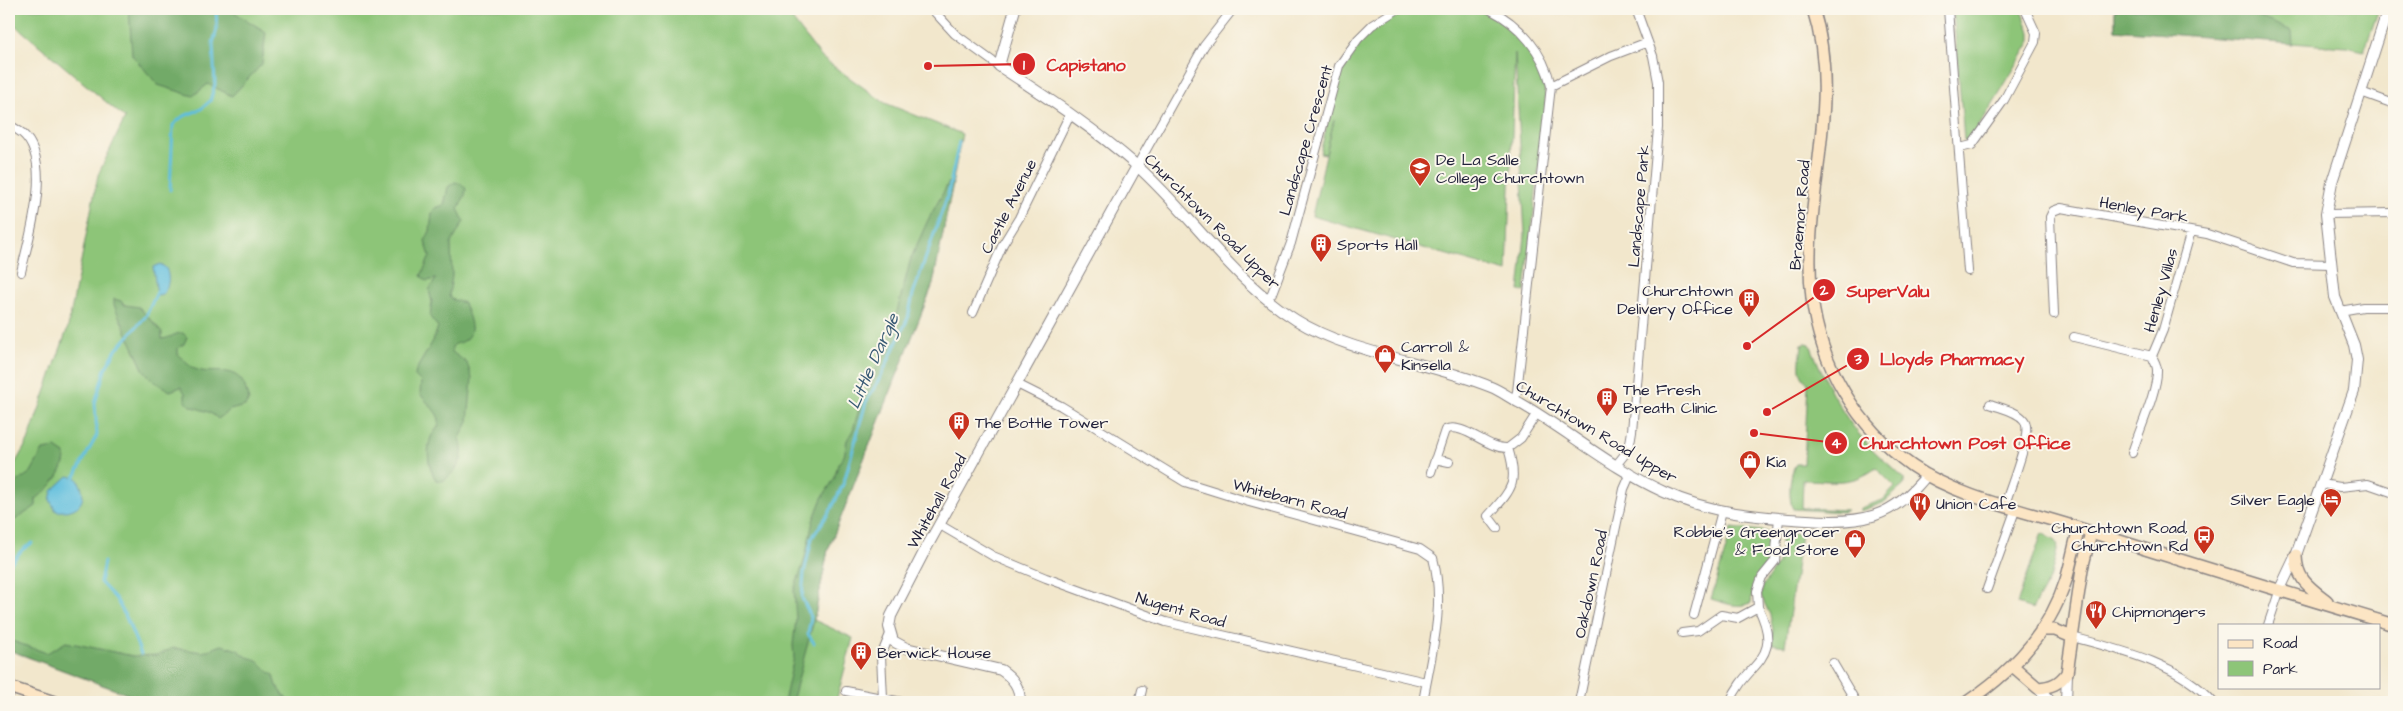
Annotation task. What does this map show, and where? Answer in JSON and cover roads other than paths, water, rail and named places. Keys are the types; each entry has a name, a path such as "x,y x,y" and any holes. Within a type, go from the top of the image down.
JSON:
{"main road":[{"name":"Braemor Road","path":"1813,9 1822,41 1826,86 1811,247 1811,286 1818,326 1832,370 1852,406 1867,425 1894,451 1927,475"},
{"path":"1927,475 1950,486 2005,505 2394,625"},
{"path":"1967,702 2014,666 2025,655 2056,606 2070,567 2079,528"},
{"path":"2014,666 2038,688 2053,686 2068,673 2082,569 2091,532"},
{"path":"2296,555 2299,575 2305,585 2334,606"},
{"path":"2070,567 2082,569"},
{"path":"2041,630 2055,630 2072,636"},
{"path":"9,687 54,702"}],"street":[{"path":"932,9 955,34 999,66 1015,9"},
{"path":"1137,166 1204,46 1233,9"},
{"name":"Landscape Crescent","path":"1267,299 1272,293 1290,243 1339,66 1358,38 1372,25 1398,9"},
{"path":"1488,9 1522,32 1548,70 1551,86 1518,386 1514,400"},
{"name":"Landscape Park","path":"1617,464 1628,449 1632,431 1656,147 1658,82 1648,42 1636,9"},
{"path":"1948,9 1968,271"},
{"path":"1960,148 1972,145 2004,100 2035,42 2036,33 2025,9"},
{"path":"2268,624 2280,590 2296,555 2354,391 2357,374 2354,345 2335,297 2326,214 2332,182 2361,92 2389,21 2388,9"},
{"path":"1551,86 1611,56 1648,42"},
{"name":"Churchtown Road Upper","path":"999,66 1070,114 1137,166 1253,288 1297,320 1334,339 1459,375 1495,388 1663,492 1722,511 1779,518 1835,521 1868,519 1894,507 1927,475"},
{"path":"2361,92 2394,104"},
{"name":"Castle Avenue","path":"973,313 995,261 1019,218 1070,114"},
{"path":"9,125 23,134 36,154 39,182 32,225 21,272"},
{"name":"Whitehall Road","path":"890,634 892,616 1137,166"},
{"name":"Henley Park","path":"2054,314 2050,217 2053,211 2061,208 2191,231 2293,263 2331,264"},
{"path":"2326,214 2394,213"},
{"name":"Henley Villas","path":"2152,356 2164,330 2191,231"},
{"path":"2340,311 2363,307 2394,307"},
{"path":"2074,337 2152,356 2157,372 2132,453"},
{"name":"Whitebarn Road","path":"1017,384 1061,406 1185,482 1248,502 1420,549 1433,558 1439,594 1435,636 1423,702"},
{"path":"1990,404 2020,416 2026,422 2027,431 2023,450 2005,505"},
{"path":"1432,472 1442,434 1450,428 1458,428 1499,448 1508,448 1521,438 1537,413"},
{"path":"1497,528 1488,516 1512,486 1514,477 1508,448"},
{"path":"1435,459 1448,462"},
{"name":"Oakdown Road","path":"1579,702 1625,485 1631,473"},
{"path":"2322,484 2340,487 2368,484 2394,493"},
{"path":"1987,589 2016,508"},
{"path":"1694,615 1722,511"},
{"path":"1730,702 1740,682 1758,665 1767,651 1767,629 1758,607 1757,591 1762,577 1775,561 1779,518"},
{"name":"Nugent Road","path":"940,526 993,556 1046,578 1166,622 1426,682"},
{"path":"1682,632 1698,631 1721,615 1738,618 1758,607"},
{"path":"883,698 881,656 890,634"},
{"path":"890,634 893,641 906,648 1001,670 1011,677 1019,688 1020,702"},
{"path":"2072,636 2168,668 2191,681 2213,702"},
{"path":"1833,663 1856,702"},
{"path":"2066,702 2068,673"},
{"path":"2038,688 2051,702"},
{"path":"1139,702 1142,690"},
{"path":"846,691 902,702"}],"water":[{"path":"160,264 166,268 168,281 167,288 163,294 157,295 153,267"},
{"path":"68,476 77,478 83,493 82,499 77,507 71,510 56,511 50,500 52,491"}],"waterway":[{"path":"170,190 173,125 182,117 201,109 210,101 215,84 213,43 217,29 216,9"},
{"name":"Little Dargle","path":"814,643 808,634 811,617 802,598 804,573 812,538 832,508 844,482 866,402 881,376 908,318 913,294 948,194 959,142"},
{"path":"73,480 97,435 95,403 105,369 116,350 146,316 157,292"},
{"path":"9,565 22,550 32,543"},
{"path":"104,562 100,582 116,599 126,617 141,654"}],"place":[{"name":"Capistano","path":"928,66"},
{"name":"De La Salle College Churchtown","path":"1420,187"},
{"name":"Sports Hall","path":"1321,263"},
{"name":"Churchtown Delivery Office","path":"1749,318"},
{"name":"SuperValu","path":"1747,346"},
{"name":"Carroll & Kinsella","path":"1385,374"},
{"name":"Lloyds Pharmacy","path":"1767,412"},
{"name":"The Fresh Breath Clinic","path":"1607,417"},
{"name":"Churchtown Post Office","path":"1754,433"},
{"name":"The Bottle Tower","path":"959,441"},
{"name":"Kia","path":"1750,480"},
{"name":"Silver Eagle","path":"2331,518"},
{"name":"Union Cafe","path":"1920,522"},
{"name":"Churchtown Road, Churchtown Rd","path":"2204,555"},
{"name":"Robbie's Greengrocer & Food Store","path":"1855,559"},
{"name":"Chipmongers","path":"2096,630"},
{"name":"Berwick House","path":"861,671"}]}
